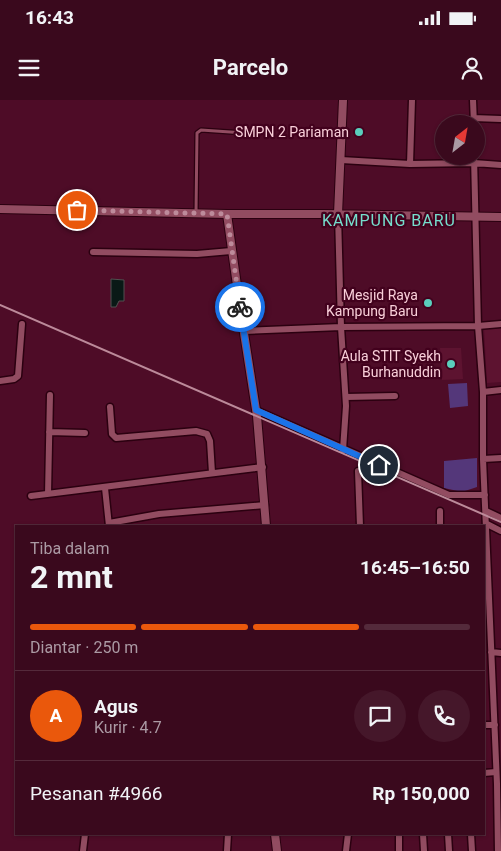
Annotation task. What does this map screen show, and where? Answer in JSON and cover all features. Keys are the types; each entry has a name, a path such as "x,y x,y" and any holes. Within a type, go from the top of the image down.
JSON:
{"street":[{"path":"343,100 338,202 341,327 346,397 343,450"},
{"path":"410,164 412,100"},
{"path":"473,100 474,115"},
{"path":"485,120 501,119"},
{"path":"341,160 410,164 435,162"},
{"path":"485,162 501,165"},
{"path":"474,165 478,326 483,392 483,459 487,524 487,630 491,652 499,800 499,846"},
{"path":"323,214 329,212 338,202"},
{"path":"0,209 501,217"},
{"path":"227,214 256,410 263,467 266,525"},
{"path":"93,252 188,254 231,251"},
{"path":"0,381 17,378 18,376 22,324"},
{"path":"244,331 501,324"},
{"path":"483,392 501,390"},
{"path":"48,494 50,395"},
{"path":"346,397 394,396"},
{"path":"110,407 112,434 116,438 191,432 207,434 210,441 212,473"},
{"path":"256,410 343,450 449,495 485,495"},
{"path":"49,432 85,433"},
{"path":"483,459 501,458"},
{"path":"32,496 263,467"},
{"path":"358,471 360,525"},
{"path":"105,488 109,524 159,514 265,505"},
{"path":"440,511 440,525"},
{"path":"486,511 501,518"},
{"path":"487,524 501,531"},
{"path":"491,652 501,653"},
{"path":"493,691 501,691"},
{"path":"485,725 495,724"},
{"path":"485,773 497,768"},
{"path":"84,851 85,835"},
{"path":"227,851 228,835"},
{"path":"275,835 277,851"},
{"path":"346,851 348,835"},
{"path":"399,835 399,851"},
{"path":"423,835 424,851"},
{"path":"448,835 449,851"},
{"path":"471,835 472,851"}],"lane":[{"path":"196,213 198,133 201,130 245,133"}],"shaded area":[{"path":"111,279 124,280 124,301 119,301 116,307 111,307"},
{"path":"501,327 501,382 487,383 484,328"},
{"name":"Aula STIT Syekh Burhanuddin","path":"440,348 461,348 463,379 442,380"},
{"path":"467,383 468,406 450,408 448,384"},
{"path":"477,458 477,487 462,492 444,488 444,461"}],"railway":[{"path":"0,305 501,522"}],"way so far":[{"path":"77,210 227,214 240,307"}],"place":[{"name":"SMPN 2 Pariaman","path":"359,132"},
{"name":"Mesjid Raya Kampung Baru","path":"428,303"},
{"name":"Aula STIT Syekh Burhanuddin","path":"451,364"}],"district":[{"name":"KAMPUNG BARU","path":"389,220"}],"route":[{"path":"240,307 256,410 379,465"}]}
